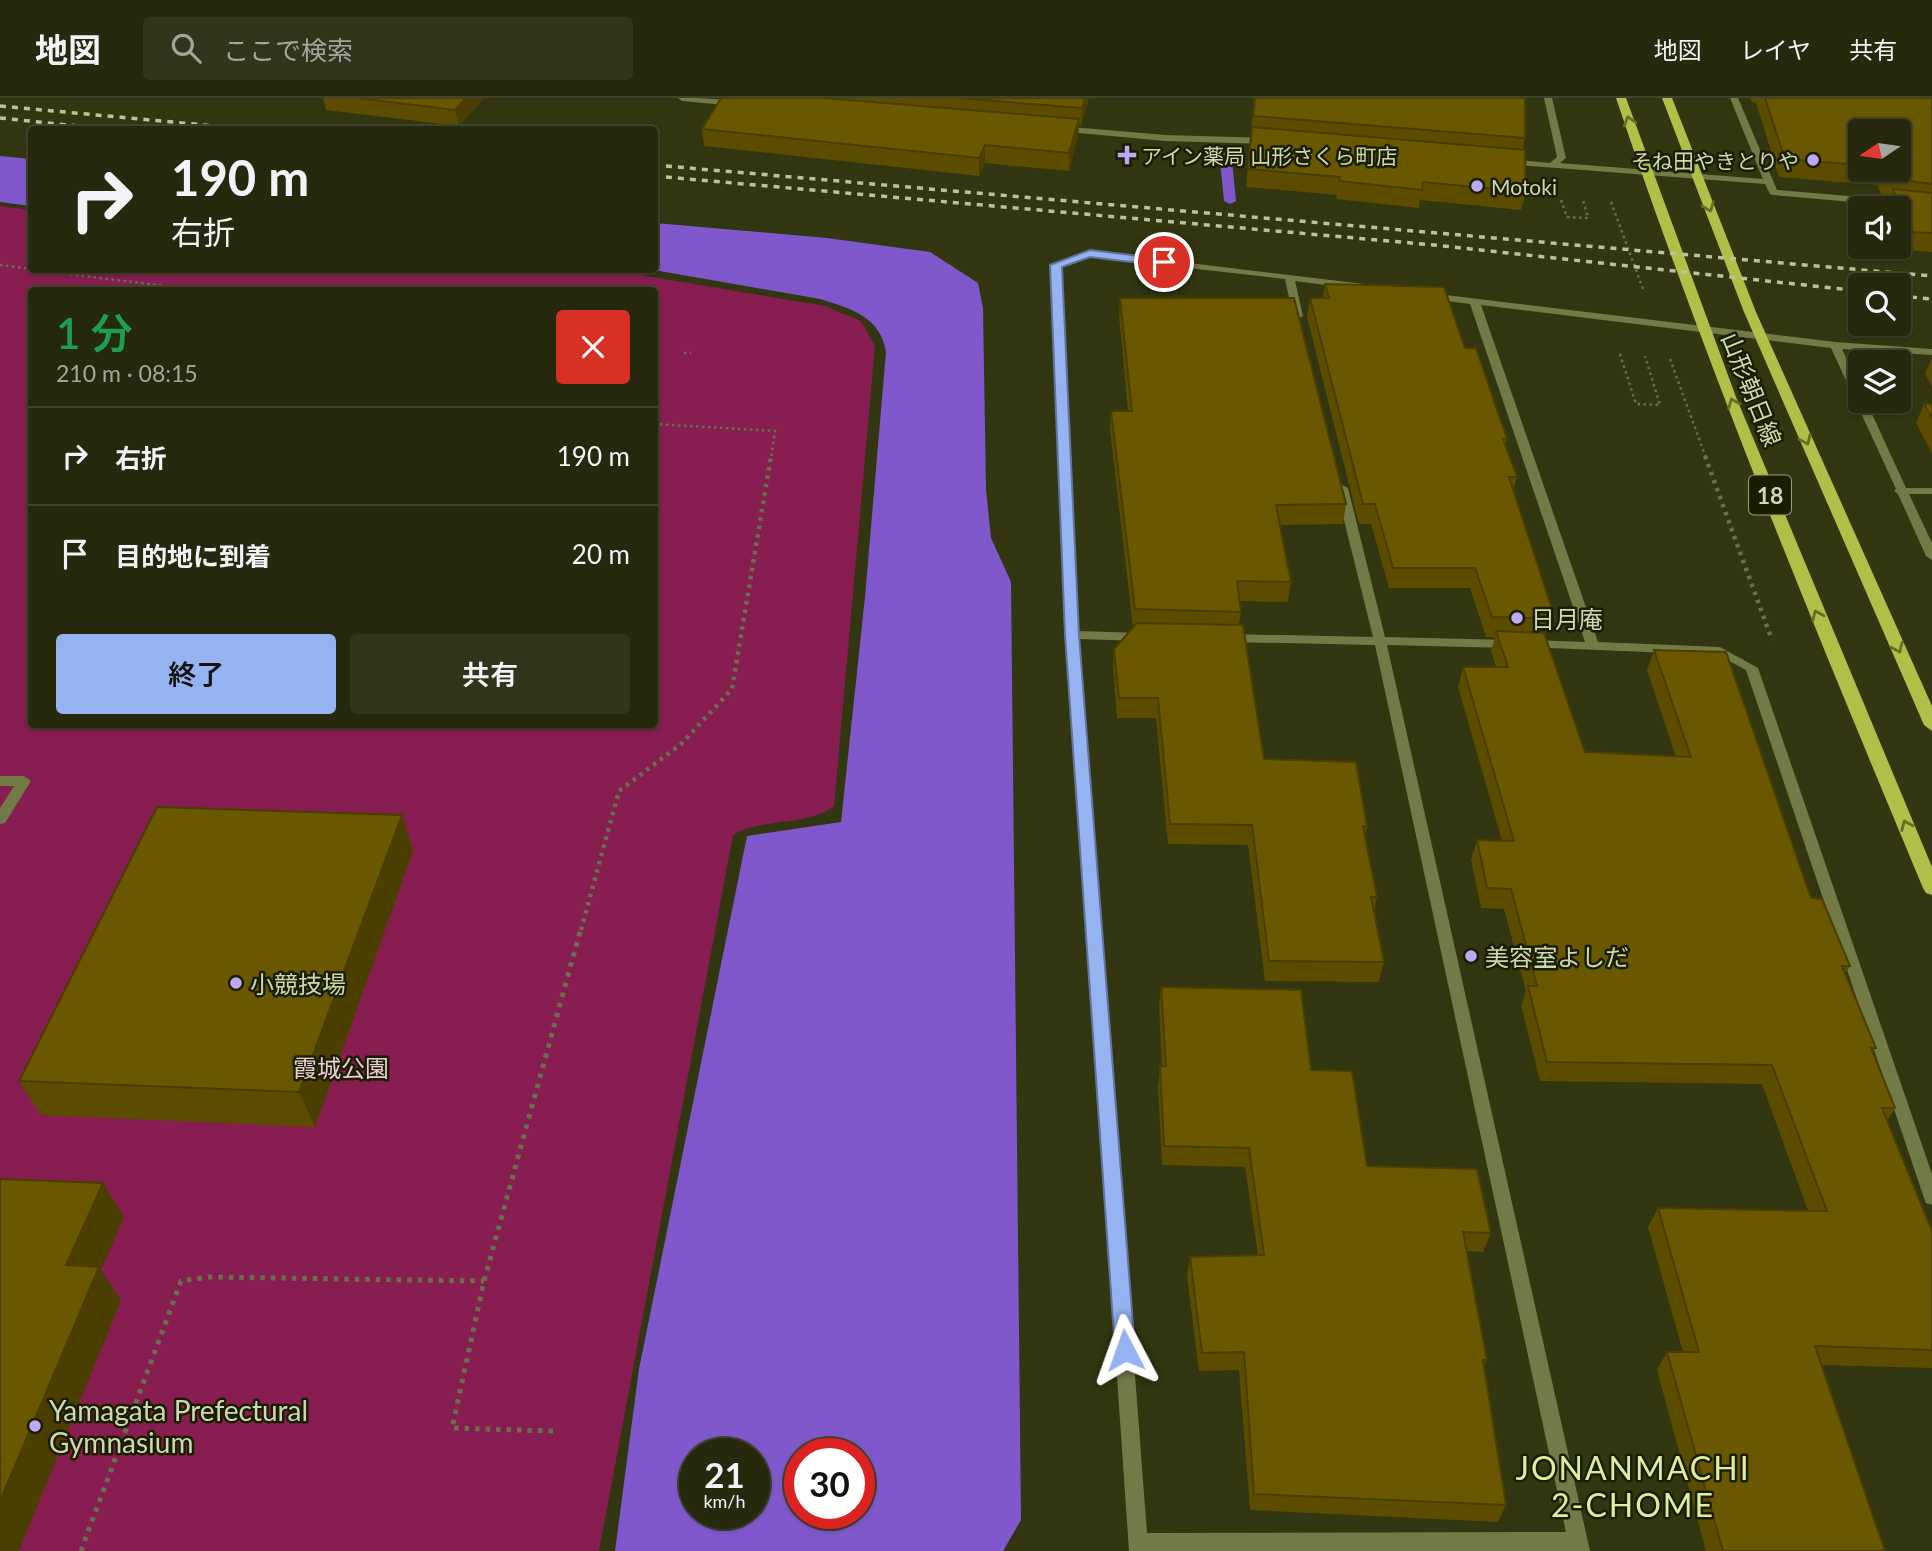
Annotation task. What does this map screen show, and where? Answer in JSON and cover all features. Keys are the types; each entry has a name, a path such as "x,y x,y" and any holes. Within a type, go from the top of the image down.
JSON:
{"main road":[{"name":"山形朝日線","path":"1621,98 1674,254 1810,597 1932,888"},
{"name":"山形朝日線","path":"1667,98 1750,312 1932,726"}],"street":[{"path":"682,98 751,104"},
{"path":"1548,98 1562,158 1550,166"},
{"path":"1734,98 1773,192 1932,206"},
{"path":"1055,129 1165,138 1272,141"},
{"path":"1495,161 1769,182"},
{"path":"1339,479 1380,641 1579,1546 1139,1547 1072,635 1056,265 1090,254 1382,290"},
{"path":"1289,277 1302,331"},
{"path":"1422,295 1835,345 1932,352"},
{"path":"1475,303 1593,646"},
{"path":"1835,345 1932,556"},
{"path":"1900,491 1932,491"},
{"path":"1072,635 1153,637"},
{"path":"1219,638 1720,651 1752,668 1932,1198"},
{"path":"0,781 24,781 0,819"}],"path":[{"path":"0,265 28,268"},
{"path":"65,273 175,287"},
{"path":"1609,319 1636,404 1660,405 1645,355 1657,355"},
{"path":"684,353 691,353"},
{"path":"553,1431 452,1428 484,1280 619,790 681,744 732,689 775,431 658,424"},
{"path":"81,1551 181,1280 484,1280"}],"green space":[{"name":"霞城公園","path":"0,206 28,210 28,273 629,273 825,306 861,321 875,346 834,806 811,817 745,829 733,835 599,1551 0,1551"}],"shaded area":[{"path":"0,156 28,159 28,206 0,202"},
{"path":"658,223 827,238 930,252 978,283 983,308 986,489 991,538 1011,582 1021,1520 1003,1551 615,1551 639,1369 747,836 841,822 865,597 886,352 878,330 871,322 842,306 820,299 658,271"}],"building":[{"path":"358,98 466,98 455,110"},
{"path":"721,98 824,98 1079,119 1069,153 985,145 979,158 702,129"},
{"path":"959,98 1085,98 1082,108"},
{"path":"1255,98 1525,98 1525,138 1253,116"},
{"path":"1765,98 1932,98 1932,184 1911,181 1911,119 1848,119 1848,164 1785,159"},
{"path":"1252,127 1525,150 1526,192 1423,182 1422,190 1339,181 1340,177 1248,169"},
{"path":"1893,189 1932,193 1932,233 1911,232 1911,196 1896,196"},
{"path":"1325,284 1444,287 1465,348 1476,348 1507,439 1503,439 1517,477 1509,477 1552,609 1536,609 1539,618 1492,617 1475,568 1393,568 1375,504 1363,504 1310,298 1329,298"},
{"path":"1120,298 1294,298 1346,504 1276,505 1291,582 1237,581 1241,612 1135,609 1111,411 1132,411"},
{"path":"1924,404 1932,404 1932,418"},
{"path":"1137,623 1243,625 1264,759 1356,762 1367,826 1363,826 1377,897 1371,897 1384,962 1269,961 1252,825 1170,824 1158,698 1119,698 1114,649"},
{"path":"1496,631 1544,633 1585,752 1691,757 1654,650 1726,652 1811,898 1822,899 1850,966 1842,966 1876,1048 1871,1048 1895,1108 1882,1108 1932,1231 1932,1350 1815,1346 1885,1551 1723,1551 1667,1352 1699,1352 1658,1208 1827,1211 1772,1065 1547,1062 1528,986 1537,986 1511,889 1487,888 1477,840 1514,841 1463,667 1508,667"},
{"name":"小競技場","path":"157,807 402,815 299,1092 19,1081"},
{"path":"1161,987 1301,990 1311,1070 1352,1071 1367,1166 1477,1169 1491,1233 1463,1232 1487,1360 1483,1360 1506,1505 1254,1494 1244,1352 1202,1353 1190,1257 1264,1255 1249,1148 1164,1146 1160,1066 1166,1066"},
{"path":"0,1179 103,1183 66,1265 99,1267 0,1501"}],"waterway":[{"path":"1225,151 1230,201"},
{"path":"1236,252 1236,261"}],"railway":[{"path":"0,106 215,126"},
{"path":"0,118 78,126"},
{"path":"658,165 1932,276"},
{"path":"658,176 1434,245 1848,290"},
{"path":"1911,297 1932,299"}],"place":[{"name":"アイン薬局 山形さくら町店","path":"1127,155"},
{"name":"そね田やきとりや","path":"1813,160"},
{"name":"Motoki","path":"1477,186"},
{"name":"日月庵","path":"1517,618"},
{"name":"美容室よしだ","path":"1471,956"},
{"name":"小競技場","path":"236,983"},
{"name":"Yamagata Prefectural Gymnasium","path":"35,1426"}],"district":[{"name":"JONANMACHI 2-CHOME","path":"1633,1486"}],"route":[{"path":"1125,1350 1072,635 1056,265 1090,254 1164,262"}]}
